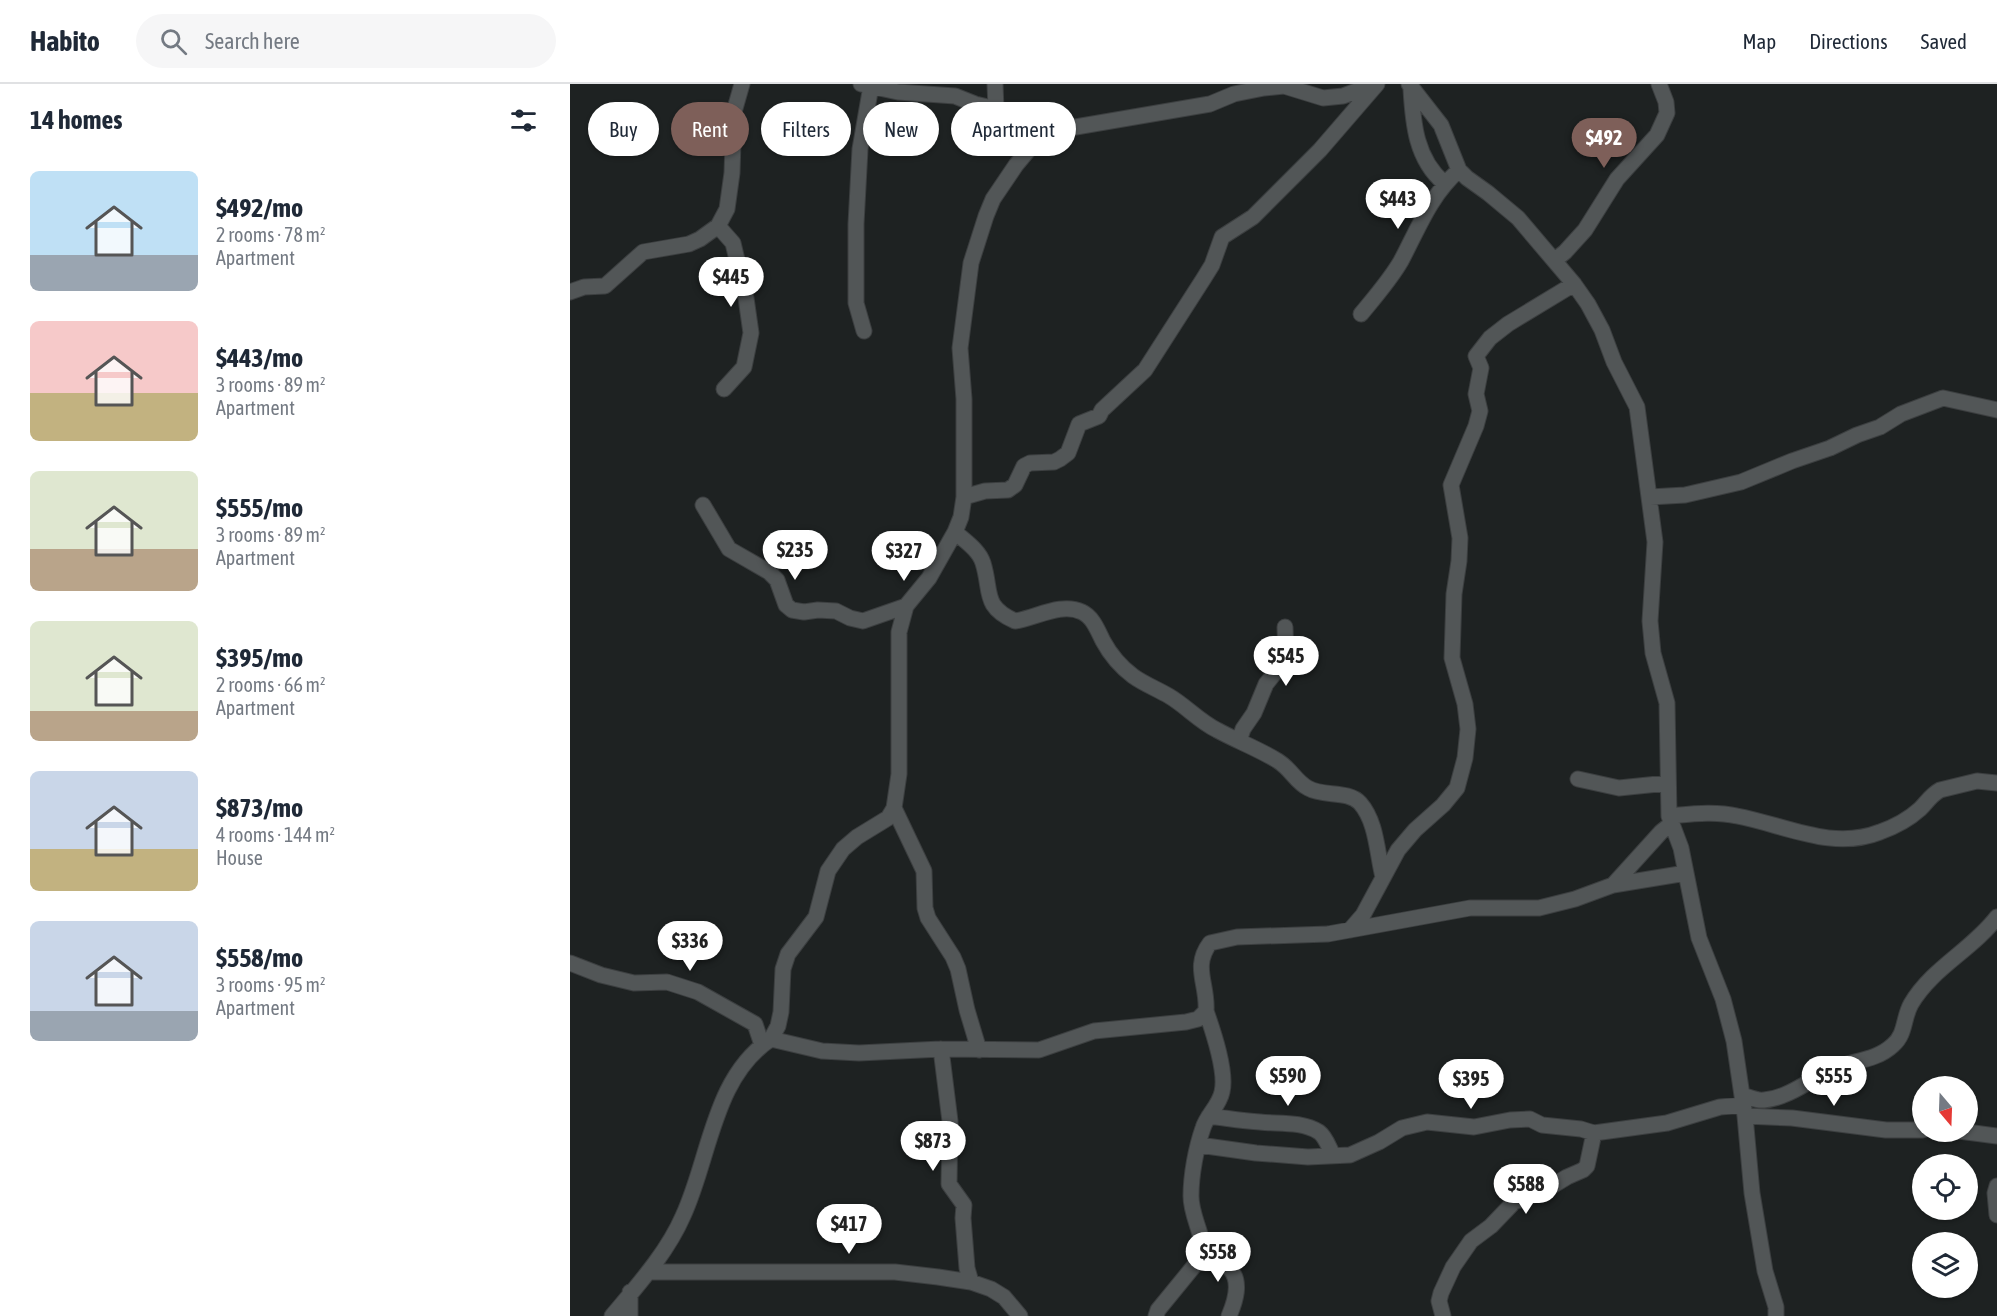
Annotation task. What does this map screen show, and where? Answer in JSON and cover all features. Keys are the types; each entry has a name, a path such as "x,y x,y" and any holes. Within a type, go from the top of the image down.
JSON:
{"street":[{"path":"570,292 584,287 604,286 643,252 689,244 718,226 727,209 732,173 734,112 742,84"},
{"path":"995,84 996,102"},
{"path":"1076,126 1112,119 1171,112 1210,104 1234,94 1283,85 1323,98 1343,96 1376,84"},
{"path":"964,497 985,491 1011,488 1015,486 1024,466 1030,463 1054,462 1068,453 1079,424 1099,416 1102,410 1144,370 1212,265 1222,237 1253,217 1320,150 1376,84"},
{"path":"1555,260 1585,230 1617,179 1657,135 1666,113 1666,102 1659,84"},
{"path":"864,331 856,303 856,224 866,85 898,92 955,96 970,102"},
{"path":"1410,86 1441,125 1459,170 1518,218 1574,284 1602,330 1614,362 1637,407 1655,542 1650,621 1653,653 1666,703 1670,820 1681,848 1699,938 1731,1026 1743,1105 1752,1193 1765,1271 1776,1307 1776,1316"},
{"path":"1410,86 1420,151 1432,172 1444,183"},
{"path":"612,1316 648,1272 683,1217 729,1088 744,1066 767,1042 778,1026 783,969 788,954 816,917 828,871 843,849 857,837 888,818 894,808 899,774 897,653 899,632 906,606 929,578 955,532 961,517 964,497 964,399 960,348 971,263 993,199 1024,156"},
{"path":"1361,314 1400,262 1435,196 1444,183 1459,170"},
{"path":"718,226 733,243 746,298 751,333 744,367 724,389"},
{"path":"1350,930 1363,915 1398,850 1457,788 1465,758 1468,729 1466,704 1452,658 1454,594 1460,538 1451,485 1480,411 1476,394 1481,368 1476,356 1490,338 1508,324 1574,284"},
{"path":"1650,497 1694,493 1741,482 1792,460 1830,448 1880,427 1901,414 1943,398 1997,410"},
{"path":"703,505 729,549 770,572 777,580 786,605 792,610 804,612 836,610 849,618 863,621 906,606"},
{"path":"955,532 979,555 993,606 1000,613 1015,621 1052,610 1068,609 1083,612 1098,628 1114,658 1130,674 1170,696 1215,729 1279,761 1293,771 1306,788 1315,792 1356,799 1362,805 1373,831 1383,877"},
{"path":"1239,741 1266,684 1286,659 1286,627"},
{"path":"1578,779 1619,788 1668,783"},
{"path":"1613,885 1670,820 1721,813 1760,820 1811,835 1842,840 1870,836 1908,819 1934,793 1940,790 1977,781 1997,783"},
{"path":"894,808 924,871 925,908 928,918 958,969 979,1050"},
{"path":"1156,1316 1158,1310 1203,1255 1203,1246 1191,1197 1203,1128 1219,1102 1223,1090 1223,1078 1214,1033 1206,1011 1207,1000 1200,965 1203,952 1210,943 1237,937 1303,936 1350,930 1470,908 1547,906 1575,899 1613,885 1686,873"},
{"path":"1199,1145 1256,1153 1308,1156 1350,1155 1379,1142 1402,1128 1427,1122 1474,1126 1530,1119 1542,1125 1594,1133 1666,1123 1720,1107 1743,1105 1776,1097 1832,1069 1875,1058 1892,1047 1900,1039 1906,1015 1920,992 1944,964 1971,946 1997,917"},
{"path":"570,963 601,975 634,983 667,982 698,992 755,1024 767,1042 822,1051 859,1053 941,1049 1039,1050 1101,1029 1186,1023 1198,1019 1206,1011"},
{"path":"941,1049 950,1121 949,1184 964,1205 967,1268 971,1282"},
{"path":"1743,1105 1792,1118 1886,1130 1912,1130"},
{"path":"1209,1116 1295,1124 1310,1128 1319,1132 1325,1139 1333,1155"},
{"path":"1443,1316 1439,1301 1441,1293 1453,1267 1471,1241 1491,1226 1514,1202 1545,1191 1583,1170 1587,1166 1594,1133"},
{"path":"1978,1134 1997,1136"},
{"path":"1997,1186 1995,1193 1997,1215"},
{"path":"1203,1255 1229,1267 1233,1275 1236,1299 1228,1316"},
{"path":"648,1272 895,1272 971,1282 992,1289 1004,1297 1020,1316"},
{"path":"630,1292 630,1316"}]}
